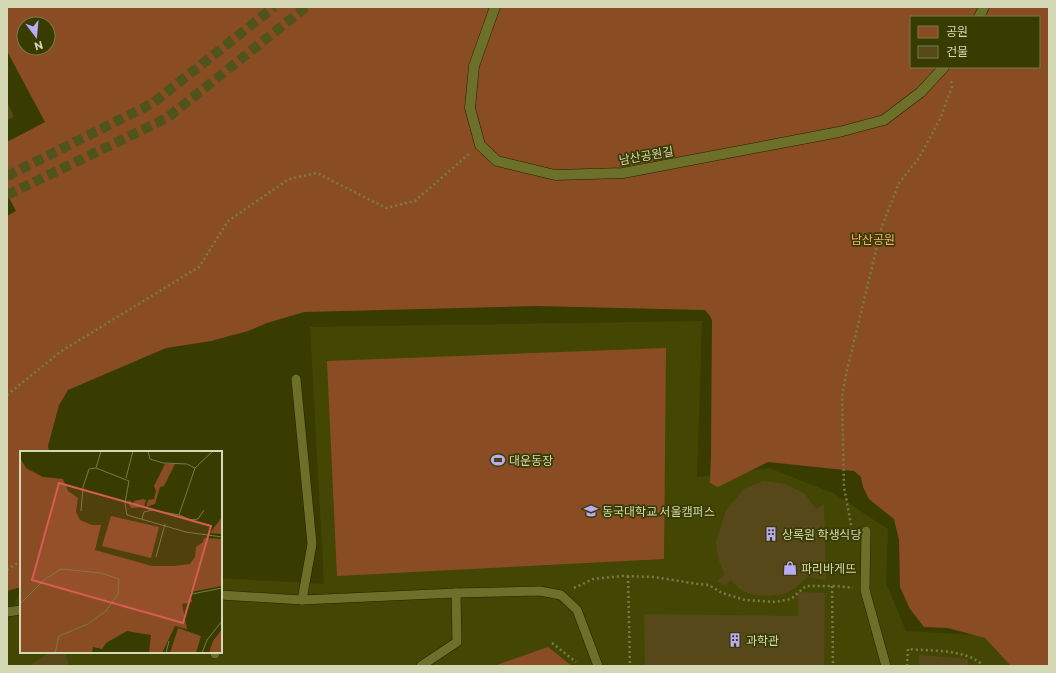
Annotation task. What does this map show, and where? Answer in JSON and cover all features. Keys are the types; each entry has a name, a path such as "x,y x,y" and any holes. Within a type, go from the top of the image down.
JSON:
{"street":[{"path":"480,145 470,108 474,66 495,7"},
{"path":"979,16 984,7"},
{"name":"남산공원길","path":"480,145 497,161 555,175 623,173 839,132 884,120 922,92 947,71"}],"lane":[{"path":"296,379 312,544 302,600"},
{"path":"866,531 865,590 886,666"},
{"path":"222,595 302,600 540,591 561,594 577,610 598,666"},
{"path":"421,666 457,642 456,593"},
{"path":"7,612 20,610"}],"path":[{"path":"853,532 844,487 842,396 847,370 882,226 899,183 919,158 940,119 952,87 947,71"},
{"path":"7,395 60,352 199,267 228,221 289,179 317,173 386,208 415,201 480,145"},
{"path":"7,570 19,562"},
{"path":"561,594 593,579 628,576 654,576 709,585 722,593 745,600 775,602 791,599 806,586 832,586 865,590"},
{"path":"628,576 630,666"},
{"path":"853,581 853,588"},
{"path":"832,586 833,666"},
{"path":"552,643 576,662"},
{"path":"907,666 908,649 962,654 978,660 984,666"}],"shaded area":[{"name":"동국대학교 서울캠퍼스","path":"702,321 697,477 769,468 833,493 888,529 886,583 906,631 1011,637 1030,666 7,666 7,624 20,590 20,653 222,653 222,578 324,584 310,327"}],"green space":[{"name":"남산공원","path":"7,7 1049,7 1049,666 1011,666 985,638 948,628 924,627 910,609 900,587 899,540 894,519 869,499 863,487 861,477 854,471 768,462 718,487 710,483 712,320 705,310 537,306 304,312 267,323 248,331 211,341 166,348 68,390 59,405 48,446 49,451 20,451 20,587 7,591 7,216 16,211 7,194 7,142 45,122 7,51"},
{"name":"대운동장","path":"666,348 664,559 337,576 327,361"},
{"path":"548,647 572,666 494,666"}],"building":[{"path":"7,101 14,117 7,120"},
{"name":"상록원 학생식당","path":"763,481 785,484 804,493 816,509 824,504 826,580 807,577 794,589 784,594 767,596 752,595 740,589 730,580 725,586 717,581 724,574 718,558 716,542 726,510 744,489"},
{"name":"과학관","path":"798,592 825,593 824,665 645,665 644,614 798,616"},
{"path":"48,653 64,653 70,666 29,666"},
{"path":"919,655 968,659 968,666 919,666"}],"tunnel":[{"path":"7,176 153,103 274,7"},
{"path":"7,195 167,118 306,7"}],"place":[{"name":"대운동장","path":"498,460"},
{"name":"동국대학교 서울캠퍼스","path":"591,511"},
{"name":"상록원 학생식당","path":"771,534"},
{"name":"파리바게뜨","path":"790,568"},
{"name":"과학관","path":"735,640"}]}
